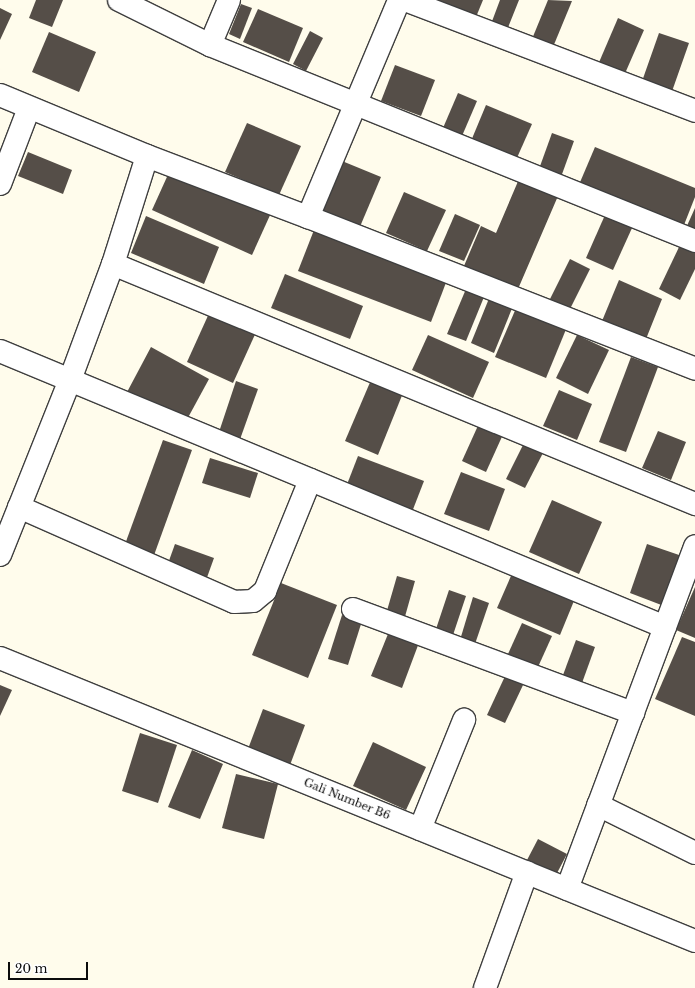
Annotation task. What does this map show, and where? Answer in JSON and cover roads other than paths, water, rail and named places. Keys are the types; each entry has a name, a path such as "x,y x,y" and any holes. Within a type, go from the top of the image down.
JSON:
{"street":[{"path":"119,0 210,45 695,241"},
{"path":"210,45 229,0"},
{"path":"308,217 399,0"},
{"path":"405,0 695,111"},
{"path":"0,95 147,156 308,217 695,369"},
{"path":"0,184 29,108"},
{"path":"0,555 70,380 113,264 147,156"},
{"path":"113,264 695,504"},
{"path":"0,351 665,627"},
{"path":"19,507 234,602 253,601 265,591 310,480"},
{"path":"567,889 695,546"},
{"path":"353,609 633,713"},
{"name":"Gali Number B6","path":"0,658 695,941"},
{"path":"420,829 464,720"},
{"path":"598,805 695,853"},
{"path":"485,988 527,872"}]}
